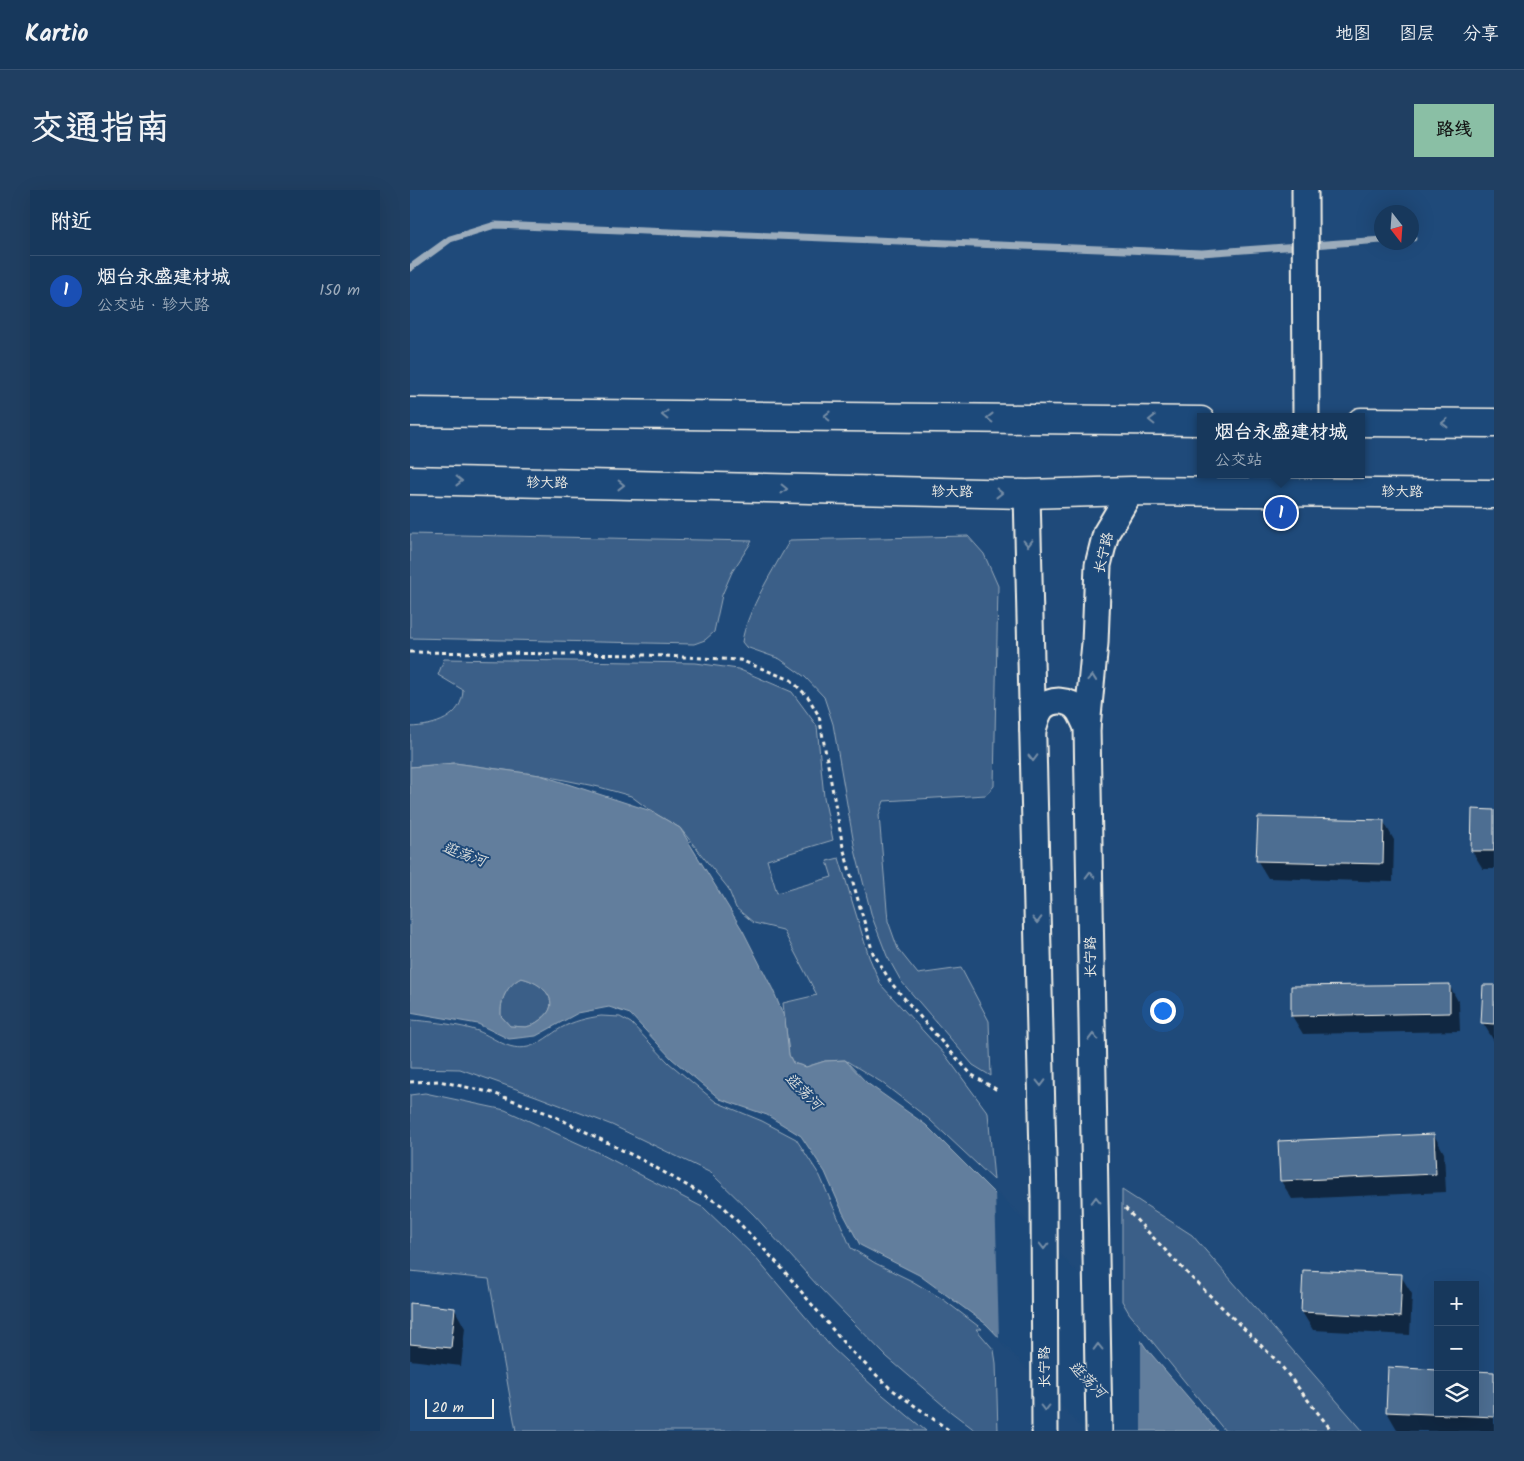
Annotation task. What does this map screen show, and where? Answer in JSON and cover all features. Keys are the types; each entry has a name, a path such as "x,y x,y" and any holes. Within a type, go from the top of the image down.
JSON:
{"highway":[{"path":"410,412 1197,421"},
{"path":"1365,422 1494,424"},
{"name":"轸大路","path":"410,480 1027,494 1131,491 1494,494"}],"street":[{"path":"1305,193 1306,413"},
{"name":"长宁路","path":"1098,1431 1097,1248 1087,727 1095,643 1098,565 1106,534 1131,491"},
{"name":"长宁路","path":"1027,494 1044,1197 1046,1431"},
{"path":"1033,730 1042,708 1049,703 1060,701 1069,702 1077,709 1087,727"}],"path":[{"path":"410,652 646,655 740,660 791,680 808,697 819,716 843,847 873,953 892,984 972,1075 999,1091"},
{"path":"410,1082 439,1081 493,1093 552,1115 644,1161 723,1206 780,1266 848,1348 890,1388 950,1431"},
{"path":"1125,1208 1190,1276 1279,1363 1332,1431"}],"shaded area":[{"path":"410,534 752,541 732,572 722,595 714,632 705,640 694,644 410,638"},
{"path":"968,536 984,554 998,586 994,786 986,795 884,801 879,815 888,921 898,949 918,974 961,968 989,1021 991,1076 973,1065 901,981 887,956 872,917 855,850 833,724 824,697 805,677 780,659 746,647 742,642 755,604 790,540"},
{"path":"444,659 696,663 738,669 792,692 817,726 824,797 833,840 767,860 777,893 832,877 827,861 839,858 869,957 881,985 946,1056 988,1113 994,1180 930,1120 881,1082 845,1060 825,1061 806,1067 793,1063 789,1055 783,1003 817,995 783,930 754,923 736,908 728,888 680,828 651,811 631,796 599,787 540,775 455,763 410,767 410,727 429,725 446,719 458,707 461,700 463,690 438,675"},
{"path":"521,978 529,980 543,989 551,1000 551,1007 547,1013 537,1022 526,1027 510,1026 501,1016 505,994 511,985"},
{"path":"601,1016 620,1017 631,1023 669,1063 716,1102 762,1121 796,1139 820,1176 851,1248 944,1300 982,1329 976,1329 994,1350 998,1431 976,1431 887,1357 817,1285 754,1215 711,1173 612,1125 460,1069 410,1068 410,1020 471,1029 508,1046 521,1048 537,1044 571,1023"},
{"path":"425,1093 505,1110 593,1150 704,1208 754,1256 831,1347 877,1390 926,1431 516,1431 489,1279 410,1271 410,1095"},
{"path":"1122,1190 1192,1235 1363,1431 1225,1431 1129,1313 1122,1301"}],"water":[{"name":"逛荡河","path":"455,763 540,775 651,811 680,828 743,931 773,990 785,1019 789,1055 793,1063 806,1067 825,1061 845,1060 867,1083 926,1125 1070,1269 1121,1311 1146,1348 1217,1431 1089,1431 986,1324 919,1275 860,1245 825,1172 801,1136 767,1115 720,1099 672,1059 630,1014 609,1007 578,1013 536,1036 509,1039 478,1024 410,1012 410,767","holes":["521,978 529,980 548,994 551,1000 551,1007 540,1020 532,1025 526,1027 510,1026 501,1016 505,994 511,985"]}],"pier":[{"path":"995,1191 1072,1267 1123,1309 1141,1336 1141,1431 1085,1431 999,1339"}],"building":[{"path":"1472,809 1494,810 1494,851 1471,851"},
{"path":"1258,817 1384,820 1383,864 1256,861"},
{"path":"1450,984 1450,1013 1291,1016 1291,986"},
{"path":"1483,985 1494,985 1494,1024 1481,1023"},
{"path":"1434,1134 1436,1174 1280,1181 1278,1141"},
{"path":"1303,1270 1402,1274 1400,1317 1301,1312"},
{"path":"410,1303 455,1308 451,1348 410,1344"},
{"path":"1388,1367 1434,1370 1434,1414 1386,1412"},
{"path":"1479,1371 1494,1372 1494,1417 1472,1416 1479,1416"}],"waterway":[{"path":"410,268 450,239 495,225 1202,253 1374,241"}],"place":[{"name":"烟台永盛建材城","path":"1281,513"}]}
